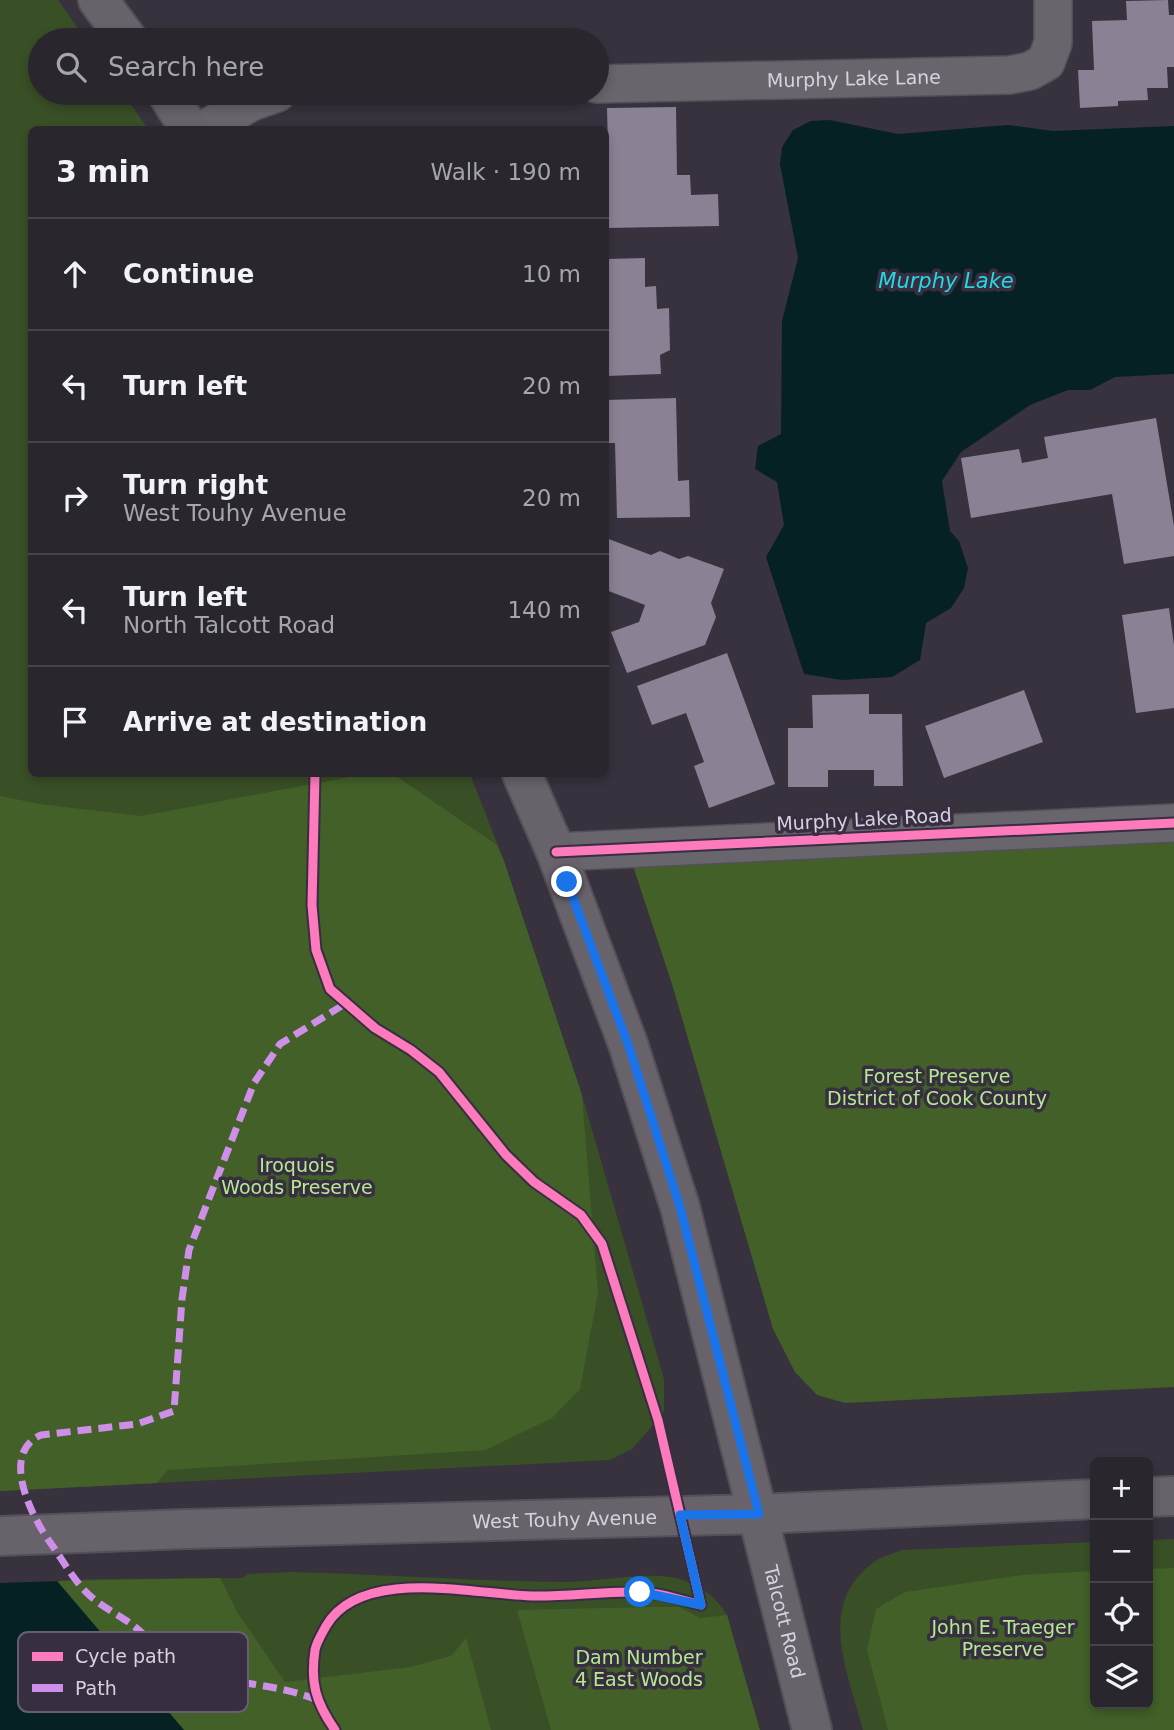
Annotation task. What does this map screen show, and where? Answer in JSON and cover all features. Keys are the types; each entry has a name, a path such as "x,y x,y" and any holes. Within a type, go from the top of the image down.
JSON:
{"main road":[{"path":"98,0 119,28"},
{"path":"174,105 188,126"},
{"name":"Talcott Road","path":"523,777 556,852 628,1044 680,1207 812,1730"},
{"path":"1153,1497 1174,1496"},
{"name":"West Touhy Avenue","path":"0,1536 759,1514 1090,1499"}],"street":[{"name":"Murphy Lake Lane","path":"609,84 1010,75 1030,71 1046,62 1053,43 1053,0"},
{"path":"211,126 246,105"},
{"name":"Murphy Lake Road","path":"556,852 1174,822"}],"green space":[{"name":"Iroquois Woods Preserve","path":"0,0 58,0 78,28 28,28 28,105 131,105 146,126 28,126 28,777 471,777 504,861 582,1095 664,1379 664,1411 632,1449 610,1460 0,1491"},
{"name":"Iroquois Woods Preserve","path":"350,777 397,777 497,845 582,1095 598,1293 580,1389 552,1418 486,1450 168,1470 157,1483 0,1491 0,796 40,804 141,816"},
{"name":"Forest Preserve District of Cook County","path":"1174,843 1174,1387 845,1403 817,1395 795,1372 773,1329 672,984 630,857"},
{"name":"John E. Traeger Preserve","path":"1174,1539 1174,1730 863,1730 844,1662 841,1617 846,1596 858,1577 877,1560 902,1550 1090,1542 1090,1709 1153,1709 1153,1540"},
{"name":"John E. Traeger Preserve","path":"1174,1568 1174,1730 888,1730 867,1650 876,1609 905,1592 1022,1575 1090,1571 1090,1709 1153,1709 1153,1569"},
{"path":"290,1572 575,1582 655,1576 683,1580 708,1593 727,1615 759,1730 0,1730 0,1583 242,1578 248,1574"},
{"path":"220,1578 237,1612 285,1682 410,1667 451,1656 466,1638 491,1730 184,1730 169,1712 248,1712 248,1632 100,1632 57,1581"},
{"name":"Dam Number 4 East Woods","path":"679,1607 700,1618 727,1615 760,1730 551,1730 517,1610"}],"water":[{"name":"Murphy Lake","path":"830,120 898,134 1008,125 1053,131 1174,126 1174,374 1115,377 1090,390 1068,390 1030,405 961,452 942,481 950,531 959,541 968,568 964,588 951,608 926,623 920,660 892,677 842,680 804,674 766,557 784,525 777,482 755,469 758,446 781,434 782,321 798,258 780,164 782,147 793,130 811,121"},
{"path":"0,1522 57,1581 100,1632 18,1632 18,1712 169,1712 184,1730 0,1730"}],"pier":[{"path":"0,1519 3,1520 62,1581 0,1583"}],"building":[{"path":"1168,0 1169,15 1174,15 1174,67 1167,67 1168,88 1147,88 1148,100 1118,101 1118,106 1080,108 1078,70 1094,70 1092,21 1127,20 1126,1"},
{"path":"676,107 677,175 690,175 691,195 718,194 719,226 609,228 607,108"},
{"path":"645,258 645,287 656,286 657,309 669,308 670,350 660,355 661,374 609,376 609,259"},
{"path":"676,398 678,481 689,480 690,517 617,518 615,443 609,443 609,400"},
{"path":"1156,418 1174,526 1174,556 1124,564 1112,494 971,518 961,458 1019,449 1022,463 1048,458 1044,437"},
{"path":"609,539 651,555 660,551 679,559 688,556 724,569 711,603 716,617 705,645 627,673 611,632 639,622 645,605 609,591"},
{"path":"1169,608 1174,645 1174,708 1136,713 1122,615"},
{"path":"727,653 775,784 709,808 694,766 704,762 686,713 652,725 637,686"},
{"path":"1024,690 1043,742 944,778 925,726"},
{"path":"869,694 869,714 902,714 903,786 874,786 874,770 828,770 828,787 788,787 788,728 813,728 812,695"}],"marked path":[{"path":"141,1632 93,1599 77,1582 35,1518 28,1502 23,1486 22,1456 29,1444 41,1435 137,1424 174,1411 182,1299 189,1250 254,1083 280,1044 348,1002"},
{"path":"248,1683 317,1700"}],"cycle path":[{"path":"315,777 312,905 316,950 330,989 375,1028 411,1050 439,1072 506,1155 534,1182 581,1215 602,1244 658,1420 701,1605 646,1592 531,1596 420,1588 391,1590 365,1596 342,1607 326,1626 315,1650 313,1673 316,1692 323,1711 335,1730"},
{"path":"556,852 1174,823"}],"route":[{"path":"567,882 628,1044 680,1207 759,1514 680,1515 701,1605 640,1592"}]}
